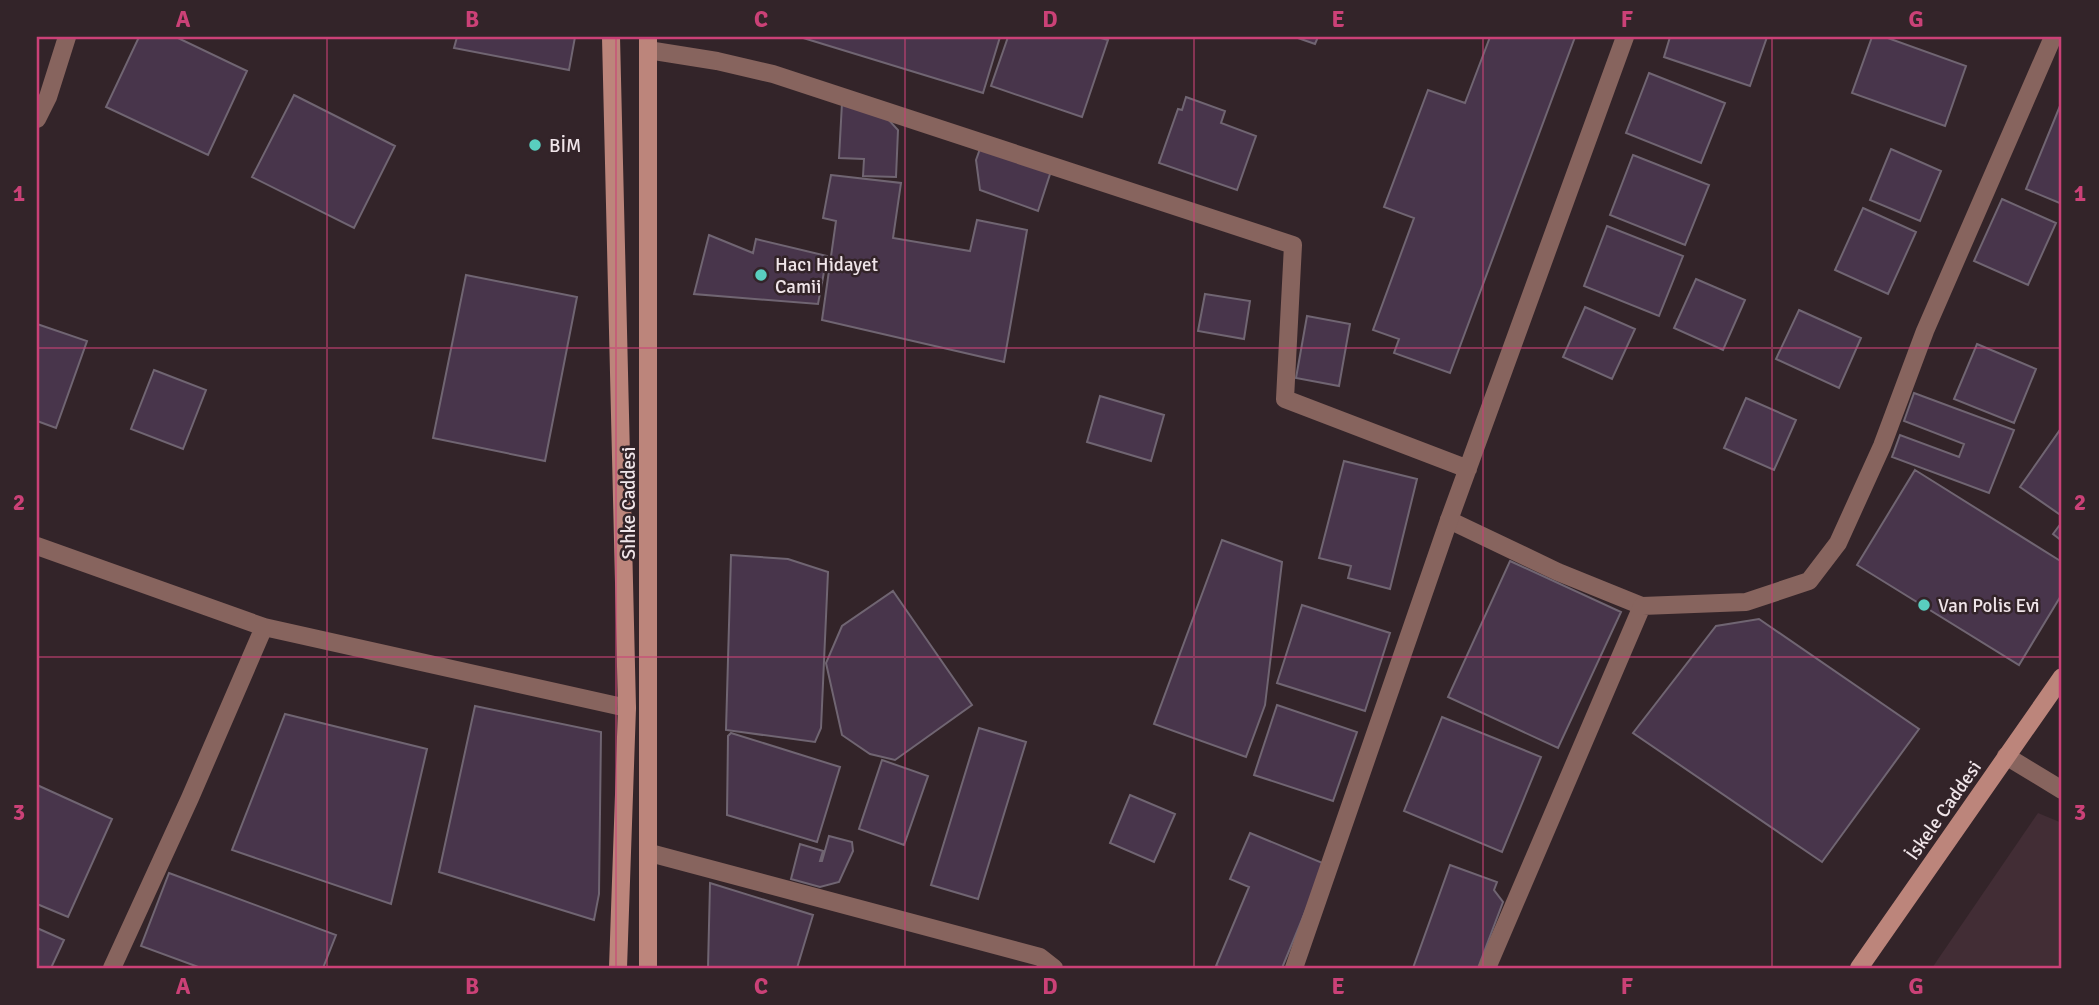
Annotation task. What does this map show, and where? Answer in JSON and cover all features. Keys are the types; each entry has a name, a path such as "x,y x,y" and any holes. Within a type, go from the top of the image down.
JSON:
{"main road":[{"path":"611,37 627,708 618,968"},
{"name":"Sıhke Caddesi","path":"648,43 648,968"},
{"name":"İskele Caddesi","path":"1859,968 2062,677"}],"street":[{"path":"37,118 42,94 67,37"},
{"path":"1294,968 1449,520 1625,37"},
{"path":"1449,520 1558,572 1642,606 1745,602 1809,581 1838,543 1882,446 1925,331 2053,37"},
{"path":"648,43 774,74 1293,245 1285,399 1468,468"},
{"path":"37,546 264,627 627,708"},
{"path":"1487,968 1642,606"},
{"path":"112,968 264,627"},
{"path":"2006,756 2062,790"},
{"path":"650,853 1040,957 1054,968"}],"shaded area":[{"path":"2038,813 2062,823 2062,968 1932,968"}],"building":[{"path":"139,37 176,37 247,71 208,155 106,107"},
{"path":"457,37 575,37 569,70 454,48"},
{"path":"800,37 1000,37 983,93"},
{"path":"1008,37 1097,37 1108,40 1082,117 991,86"},
{"path":"1295,37 1318,37 1315,44"},
{"path":"1490,37 1575,37 1450,373 1394,353 1399,339 1373,330 1414,218 1384,207 1428,90 1465,103"},
{"path":"1670,37 1767,37 1750,86 1664,57"},
{"path":"1872,37 1885,37 1966,66 1945,126 1852,93"},
{"path":"1649,73 1725,103 1701,163 1626,133"},
{"path":"294,95 395,146 354,228 252,177"},
{"path":"1186,97 1225,111 1221,123 1256,136 1237,190 1159,163 1178,109 1182,110"},
{"path":"2062,101 2062,204 2026,189"},
{"path":"842,103 887,118 898,130 896,177 863,176 864,159 839,158"},
{"path":"981,146 1051,171 1038,211 980,190 976,160"},
{"path":"1891,149 1941,171 1920,221 1870,200"},
{"path":"1633,155 1709,185 1685,245 1610,215"},
{"path":"831,175 901,183 893,238 970,251 977,220 1027,230 1004,362 822,320 836,221 823,218"},
{"path":"2002,199 2056,223 2028,285 1974,261"},
{"path":"1863,208 1916,232 1888,294 1835,270"},
{"path":"1607,226 1683,256 1659,316 1584,286"},
{"name":"Hacı Hidayet Camii","path":"709,235 753,253 756,239 827,256 818,304 694,294"},
{"path":"466,275 577,297 545,461 433,438"},
{"path":"1696,279 1745,300 1723,350 1674,328"},
{"path":"1205,294 1250,301 1244,339 1198,331"},
{"path":"1585,307 1635,329 1612,379 1563,357"},
{"path":"1799,310 1861,338 1839,388 1776,359"},
{"path":"1307,316 1350,324 1339,386 1296,378"},
{"path":"37,324 87,341 56,428 37,421"},
{"path":"1977,344 2036,369 2014,423 1954,399"},
{"path":"154,370 206,390 183,449 131,429"},
{"path":"1914,393 2014,430 1989,493 1892,457 1900,435 1959,457 1964,444 1904,421"},
{"path":"1100,396 1164,415 1151,461 1087,442"},
{"path":"1746,398 1796,420 1774,470 1724,448"},
{"path":"2062,427 2062,516 2020,487"},
{"path":"1344,461 1417,479 1390,589 1348,578 1351,566 1319,558"},
{"path":"1915,470 2062,562 2062,594 2019,665 1857,565"},
{"path":"2062,522 2062,541 2053,534"},
{"path":"1222,540 1282,562 1265,705 1246,757 1154,724"},
{"path":"731,555 788,559 828,572 821,728 815,742 726,730"},
{"path":"1510,561 1621,612 1558,748 1448,697"},
{"path":"893,591 972,705 895,760 870,754 842,735 826,663 842,626"},
{"path":"1302,605 1390,633 1365,711 1277,683"},
{"path":"1759,619 1919,729 1822,862 1633,733 1716,626"},
{"path":"1277,705 1357,732 1333,801 1254,775"},
{"path":"475,706 601,732 599,894 594,920 439,872"},
{"path":"285,714 427,749 391,904 232,850"},
{"path":"1442,717 1541,757 1502,852 1404,811"},
{"path":"979,728 1026,742 978,899 931,885"},
{"path":"731,733 840,767 817,842 727,815 728,736"},
{"path":"882,760 928,776 904,845 859,829"},
{"path":"37,785 112,819 68,917 37,904"},
{"path":"1130,795 1175,814 1154,862 1110,843"},
{"path":"1250,833 1325,864 1282,968 1216,966 1249,887 1230,879"},
{"path":"829,836 852,842 853,851 839,882 820,887 791,879 800,844 823,851 822,861"},
{"path":"1450,865 1497,882 1494,890 1503,902 1478,968 1413,968"},
{"path":"169,873 336,935 323,968 201,968 141,946"},
{"path":"710,883 813,915 797,968 708,968"},
{"path":"37,928 64,940 51,968 37,968"}],"place":[{"name":"BİM","path":"535,145"},
{"name":"Hacı Hidayet Camii","path":"761,275"},
{"name":"Van Polis Evi","path":"1924,605"}]}
